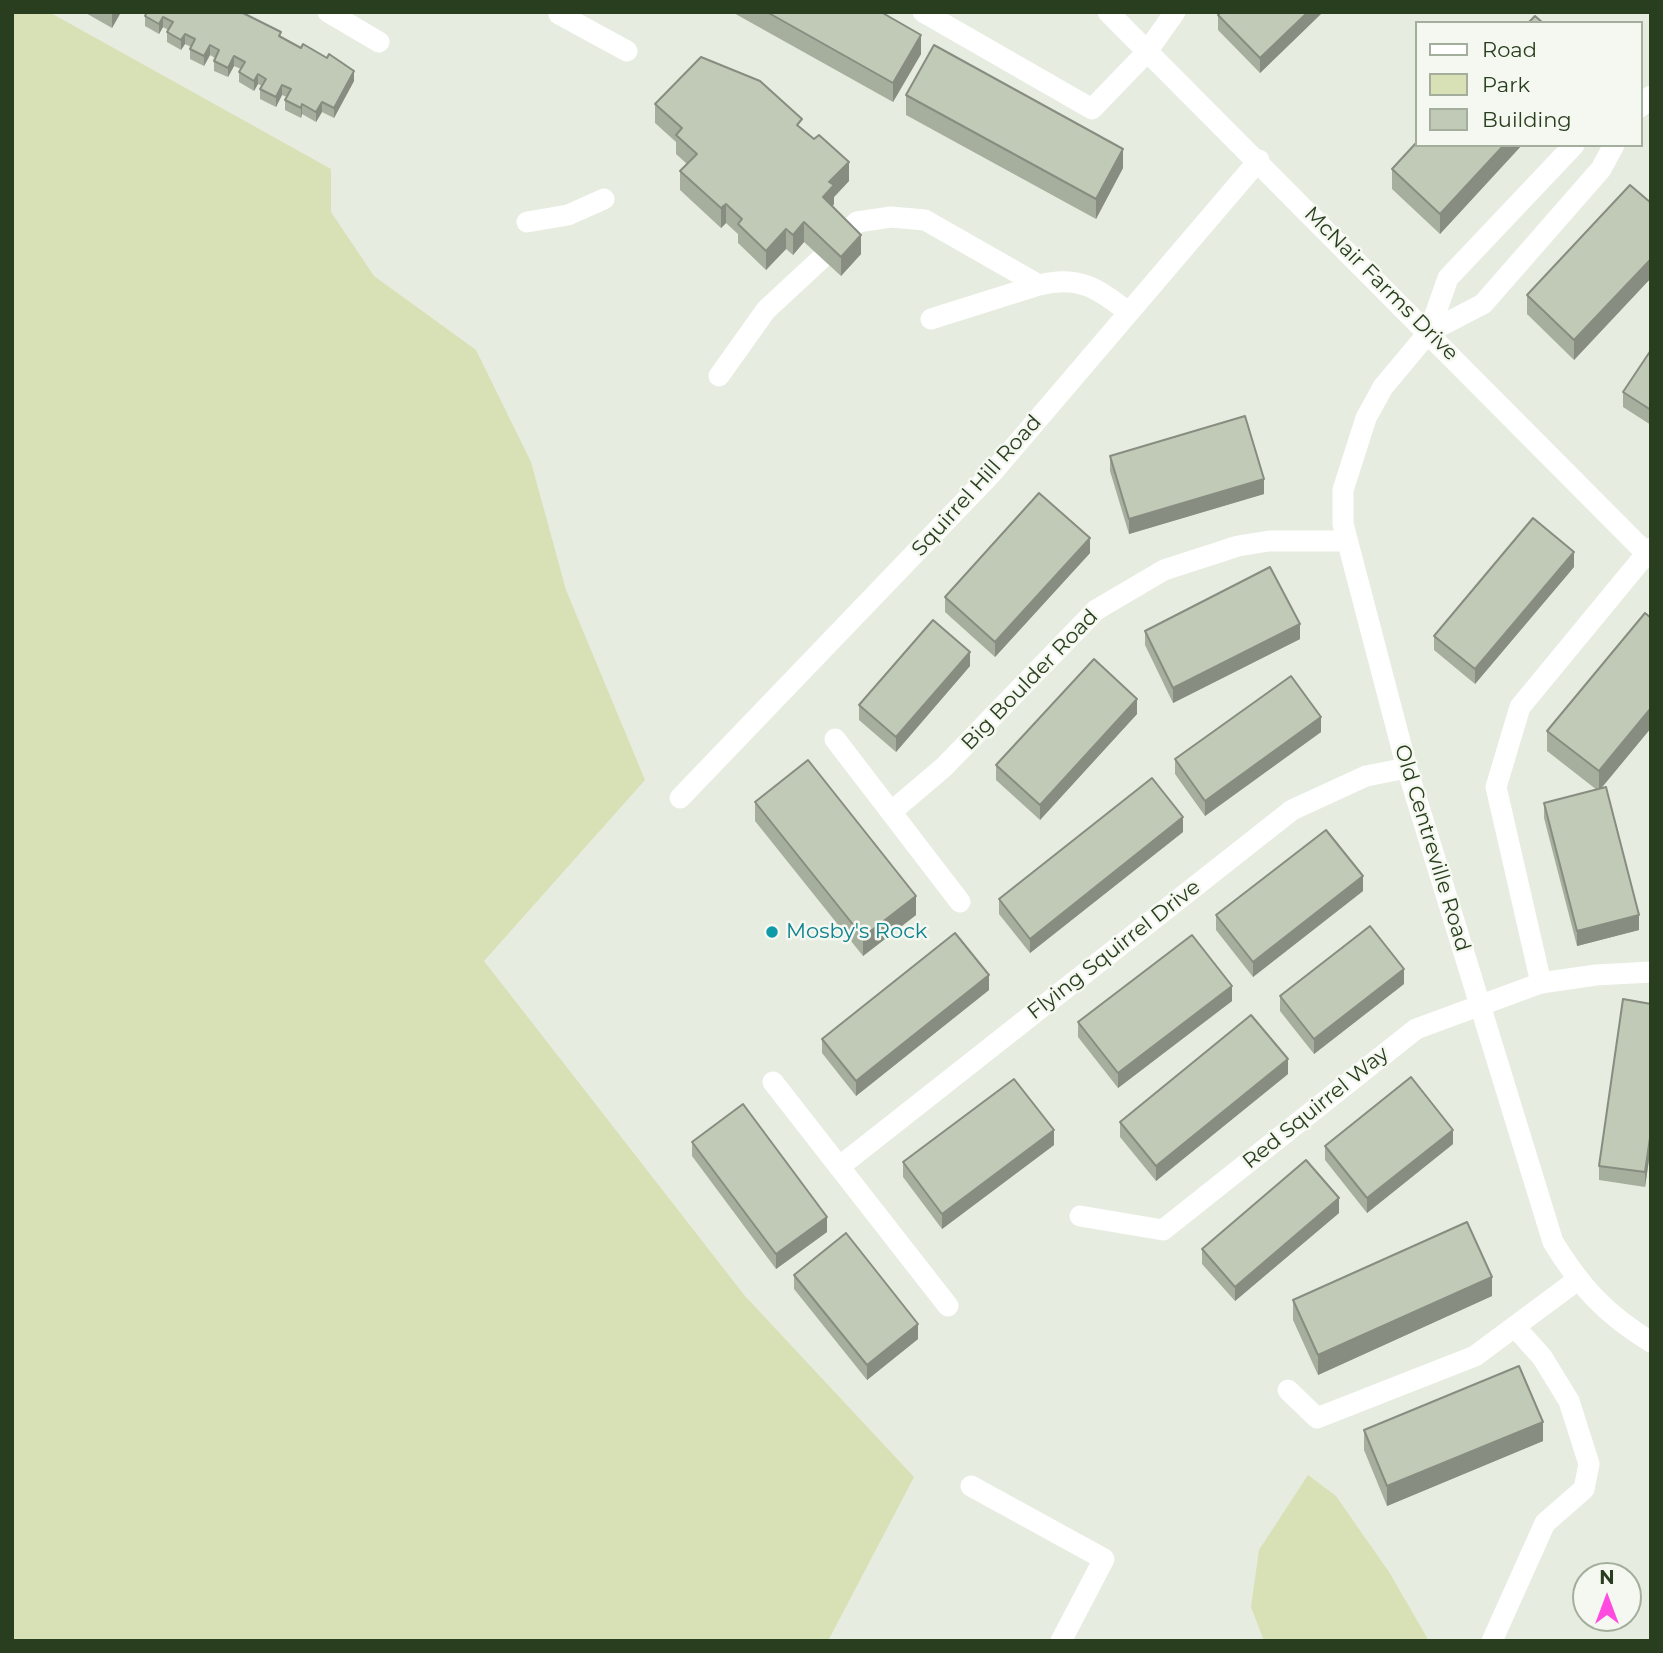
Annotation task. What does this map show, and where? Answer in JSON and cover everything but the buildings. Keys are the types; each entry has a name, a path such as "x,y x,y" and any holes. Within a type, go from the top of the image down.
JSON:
{"street":[{"path":"328,12 379,42"},
{"path":"923,12 1092,109 1146,53 1175,12"},
{"name":"McNair Farms Drive","path":"1108,12 1146,53 1259,160 1649,553"},
{"path":"559,14 626,51"},
{"path":"1429,332 1448,278 1572,147"},
{"path":"1429,332 1483,304 1601,169 1613,147"},
{"name":"Squirrel Hill Road","path":"680,798 992,473 1259,160"},
{"path":"527,222 568,215 604,199"},
{"path":"844,236 857,222 891,217 925,220 1040,285"},
{"path":"719,376 766,310 822,258"},
{"path":"932,319 1060,280 1085,284 1128,312"},
{"name":"Old Centreville Road","path":"1429,332 1383,387 1366,418 1343,489 1346,541 1407,768 1552,1242 1576,1281 1612,1315 1651,1342"},
{"name":"Big Boulder Road","path":"891,812 944,767 1096,610 1164,570 1238,546 1292,540 1346,541"},
{"path":"1541,983 1496,787 1520,706 1649,553"},
{"path":"835,739 960,902"},
{"name":"Flying Squirrel Drive","path":"839,1167 1292,810 1366,776 1407,768"},
{"name":"Red Squirrel Way","path":"1080,1216 1163,1230 1416,1028 1479,1003 1541,983 1596,975 1651,972"},
{"path":"773,1082 948,1306"},
{"path":"1288,1390 1317,1418 1475,1356 1576,1281"},
{"path":"1492,1641 1545,1523 1584,1489 1589,1464 1569,1401 1542,1357 1515,1327"},
{"path":"971,1486 1104,1559 1061,1641"}],"green space":[{"path":"12,12 49,12 331,169 331,212 374,276 476,350 531,462 566,590 645,780 484,961 745,1296 914,1477 828,1641 12,1641"},
{"path":"1308,1475 1336,1496 1389,1572 1429,1641 1264,1641 1251,1607 1259,1550"}],"place":[{"name":"Mosby's Rock","path":"772,932"}]}
